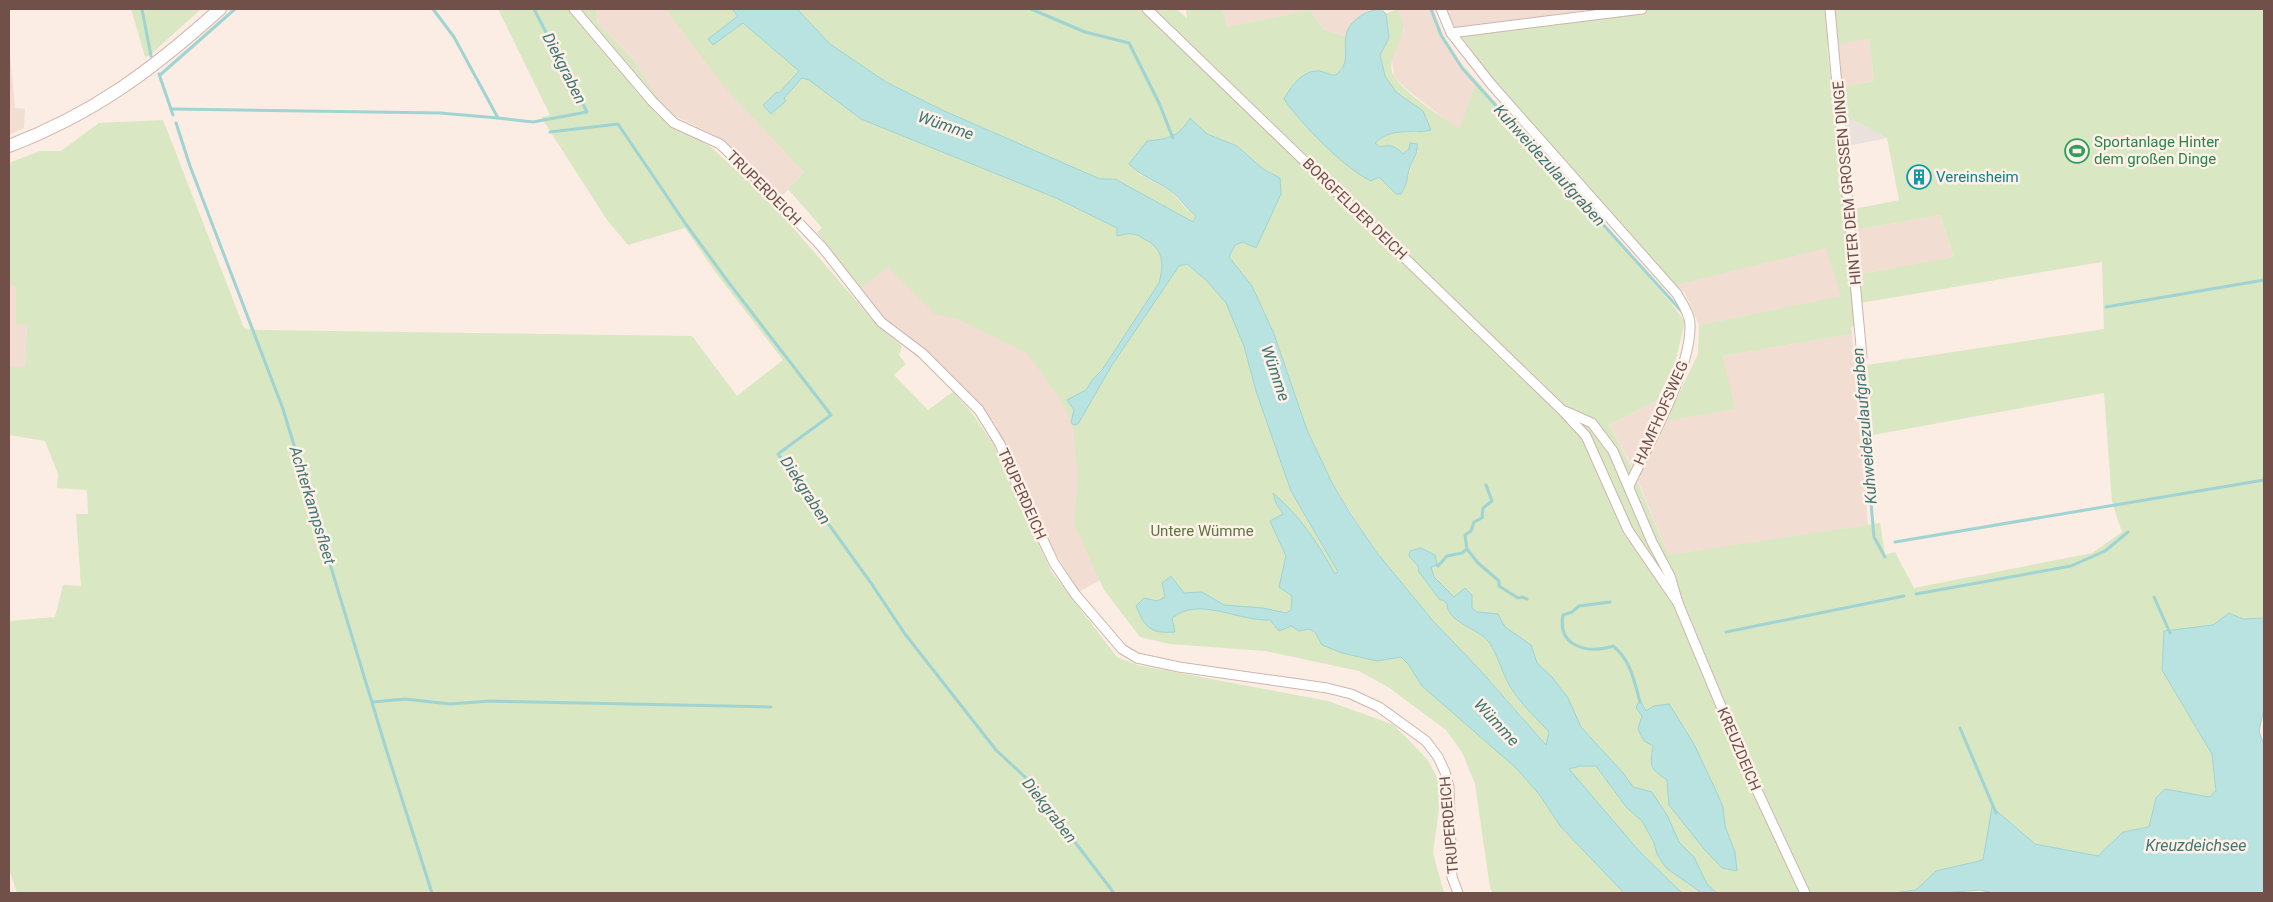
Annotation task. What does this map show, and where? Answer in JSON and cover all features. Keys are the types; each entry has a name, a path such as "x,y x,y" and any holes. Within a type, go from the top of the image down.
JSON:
{"main road":[{"path":"9,146 62,124 114,94 175,48 220,9"}],"street":[{"name":"TRUPERDEICH","path":"574,9 652,101 674,123 720,144 822,247 881,322 922,354 979,410 1000,444 1017,486 1054,564 1074,594 1122,649 1137,658 1179,667 1327,688 1351,694 1379,707 1426,741 1438,757 1449,787 1452,877 1458,893"},
{"name":"BORGFELDER DEICH","path":"1147,9 1562,410 1586,436 1628,530 1678,602"},
{"name":"HAMFHOFSWEG","path":"1441,9 1451,33 1491,84 1677,294 1686,310 1690,323 1688,350 1680,374 1629,486"},
{"path":"1451,33 1642,9"},
{"name":"HINTER DEM GROSSEN DINGE","path":"1830,9 1862,357"},
{"name":"BORGFELDER DEICH","path":"1562,410 1592,423 1614,451 1652,542 1670,576 1678,602"},
{"name":"KREUZDEICH","path":"1678,602 1748,771 1805,893"}],"shaded area":[{"path":"598,9 732,9 797,164 804,172 781,197 716,136 675,116 665,108 631,57 596,21"},
{"path":"1223,9 1374,9 1370,10 1347,31 1347,37 1323,29 1310,10 1227,27"},
{"path":"1397,9 1433,9 1444,37 1463,65 1477,81 1459,130 1410,92 1394,77 1392,59 1404,30"},
{"path":"1445,9 1597,9 1457,30 1449,23"},
{"path":"1869,37 1874,81 1842,87 1838,44"},
{"path":"9,42 15,108 25,109 24,128 9,135"},
{"path":"1845,116 1887,138 1848,146"},
{"path":"1940,215 1954,257 1860,274 1856,230"},
{"path":"1826,247 1842,296 1699,325 1685,293 1676,285"},
{"path":"901,255 1012,329 1078,424 1102,579 1079,592 1047,539 995,424 970,394 922,346 884,317 861,288"},
{"path":"9,285 16,285 16,324 27,324 25,367 9,367"},
{"path":"1852,334 1868,525 1668,555 1632,466 1609,425 1659,399 1677,398 1664,421 1734,409 1723,356"}],"green space":[{"path":"131,9 201,9 150,55 145,57"},
{"path":"498,9 571,9 657,115 711,147 770,201 877,325 902,346 899,355 906,364 894,375 928,410 953,392 972,413 995,447 1051,571 1117,657 1137,665 1328,701 1394,725 1427,759 1442,786 1433,853 1444,893 17,893 9,869 9,621 55,617 63,585 81,586 76,514 88,514 87,490 57,488 58,474 45,441 9,435 9,367 25,367 27,325 16,324 16,286 9,285 9,163 40,151 61,151 99,123 163,120 244,328 258,330 692,336 737,396 783,360 716,273 685,228 628,245 607,220 541,117 550,115"},
{"path":"578,9 598,9 596,21 631,57 665,108 654,98"},
{"name":"Untere Wümme","path":"666,9 775,9 825,61 1222,266 1297,468 1653,893 1493,893 1490,888 1475,784 1462,752 1446,730 1388,687 1359,671 1265,651 1170,644 1140,637 1104,590 1074,524 1078,476 1073,425 1059,397 1027,353 957,319 935,314 888,267 861,288 817,232 822,228 788,189 804,172 725,88"},
{"path":"797,9 1176,9 1187,18 1186,9 1223,9 1227,27 1310,10 1323,29 1347,37 1344,63 1335,75 1316,70 1284,99 1311,131 1364,177 1379,177 1396,194 1401,194 1418,151 1409,149 1403,154 1380,147 1375,143 1390,134 1417,133 1423,111 1396,92 1385,76 1380,55 1389,38 1386,14 1397,9 1402,19 1403,28 1402,37 1391,66 1395,78 1401,85 1416,99 1459,129 1477,81 1671,303 1685,322 1674,367 1659,395 1659,399 1609,425 1631,466 1668,555 1880,523 1885,555 1895,552 1914,588 2092,553 2122,532 2112,502 2104,393 1873,435 1867,365 2104,329 2102,262 1860,303 1860,274 1954,257 1940,215 1856,230 1854,209 1899,200 1887,138 1845,116 1842,87 1874,81 1869,38 1827,46 1846,213 1856,326 1851,327 1852,334 1723,356 1735,409 1664,421 1698,354 1699,325 1841,296 1826,248 1676,285 1492,78 1457,30 1597,9 2264,9 2264,618 2243,619 2229,613 2213,625 2164,631 2162,670 2212,754 2216,791 2209,798 2165,789 2156,798 2149,827 2123,832 2098,856 2035,844 1992,808 1983,860 1936,871 1916,890 1893,893 1682,893 1639,851 1507,700 1434,622 1377,553 1333,485 1307,430 1274,334 1252,286 1229,257 1235,245 1243,242 1256,248 1281,194 1280,178 1263,169 1237,146 1207,134 1184,129 1167,139 1147,141 1139,174 1171,191 1187,210 1196,216 1193,222 1115,179 1100,179 942,110 886,82 830,44"}],"water":[{"name":"Wümme","path":"732,9 797,9 830,44 886,82 942,110 1100,179 1115,179 1193,222 1196,216 1174,193 1138,172 1129,164 1147,141 1172,136 1182,129 1190,118 1207,134 1237,146 1263,169 1280,178 1281,194 1256,248 1243,242 1235,245 1229,257 1252,286 1274,334 1307,430 1333,485 1350,513 1377,553 1434,622 1480,670 1546,745 1549,732 1513,691 1489,642 1452,616 1447,604 1440,600 1419,572 1418,566 1409,556 1410,551 1421,548 1435,555 1437,565 1431,567 1434,577 1454,597 1465,588 1472,595 1472,608 1477,612 1498,614 1505,627 1531,645 1537,663 1552,677 1568,698 1581,727 1624,774 1633,787 1652,792 1668,817 1679,842 1694,857 1707,884 1717,893 1702,893 1666,868 1657,854 1654,843 1642,821 1627,808 1596,766 1580,766 1569,769 1639,851 1682,893 1624,893 1561,827 1539,794 1516,768 1422,686 1408,664 1401,657 1377,661 1342,653 1322,645 1315,632 1309,629 1299,631 1291,626 1279,631 1270,620 1206,609 1194,609 1172,618 1175,632 1160,632 1150,628 1143,620 1136,606 1144,598 1157,601 1165,597 1162,583 1171,576 1184,593 1202,592 1224,605 1263,608 1286,613 1291,610 1292,596 1279,587 1286,556 1270,521 1283,514 1276,503 1273,493 1308,530 1335,574 1338,572 1291,491 1256,391 1244,346 1226,303 1206,280 1187,264 1179,266 1112,365 1078,424 1073,425 1071,422 1074,410 1067,400 1086,390 1102,370 1159,283 1162,264 1159,252 1155,247 1136,234 1117,236 1117,228 1056,198 861,119 809,80 802,78 784,98 786,101 771,114 763,105 777,92 779,93 799,71 743,23 713,45 708,39 738,16"},
{"path":"1376,9 1381,9 1386,14 1389,38 1380,55 1385,76 1396,92 1423,111 1431,130 1388,134 1375,143 1380,147 1393,146 1403,154 1409,149 1410,143 1417,144 1416,153 1401,194 1396,194 1379,177 1371,181 1348,166 1312,133 1284,99 1293,86 1306,74 1318,71 1335,75 1340,71 1345,61 1346,38 1349,27 1361,16"},
{"name":"Kreuzdeichsee","path":"2229,613 2243,619 2264,618 2264,709 2259,731 2264,745 2264,893 1993,893 1980,890 1943,893 1893,893 1916,890 1936,871 1983,860 1992,807 2035,844 2098,856 2123,832 2149,827 2156,798 2165,789 2209,797 2216,791 2212,754 2162,670 2164,631 2213,625"},
{"path":"1641,702 1646,711 1654,706 1669,704 1694,744 1723,807 1725,826 1735,852 1737,871 1722,868 1704,849 1669,805 1667,780 1652,766 1653,746 1644,741 1638,729 1642,716 1636,708 1638,703"}],"waterway":[{"name":"Achterkampsfleet","path":"142,9 151,56"},
{"path":"160,75 235,9"},
{"name":"Diekgraben","path":"433,9 454,37 498,118 533,122 587,112 534,9"},
{"path":"1031,9 1085,32 1129,43 1159,103 1173,138"},
{"name":"Kuhweidezulaufgraben","path":"1431,9 1441,35 1462,68 1683,313"},
{"name":"Achterkampsfleet","path":"159,74 173,115"},
{"path":"171,109 440,113 498,118"},
{"name":"Achterkampsfleet","path":"176,123 190,166 283,409 387,752 432,893"},
{"name":"Diekgraben","path":"550,132 618,124 685,223 831,415 778,454 871,583 905,634 996,750 1025,777 1114,893"},
{"path":"2106,307 2264,280"},
{"name":"Kuhweidezulaufgraben","path":"1852,292 1855,324"},
{"name":"Kuhweidezulaufgraben","path":"1858,355 1874,537 1885,557"},
{"path":"1895,542 2264,480"},
{"path":"1437,565 1447,556 1462,553 1467,549 1465,535 1471,531 1474,522 1482,518 1483,508 1492,501 1486,485"},
{"path":"1916,594 2071,566 2105,551 2128,532"},
{"path":"1467,549 1478,563 1499,581 1499,586 1518,598 1527,599"},
{"path":"1726,632 1904,596"},
{"path":"2154,597 2170,633"},
{"path":"1610,602 1579,606 1572,612 1563,615 1562,626 1565,634 1576,646 1594,649 1613,646 1628,664 1640,702"},
{"path":"373,702 405,699 450,704 490,701 771,707"},
{"path":"1960,728 1996,813"}],"place":[{"name":"Sportanlage Hinter dem großen Dinge","path":"2077,151"},
{"name":"Vereinsheim","path":"1919,177"}]}
